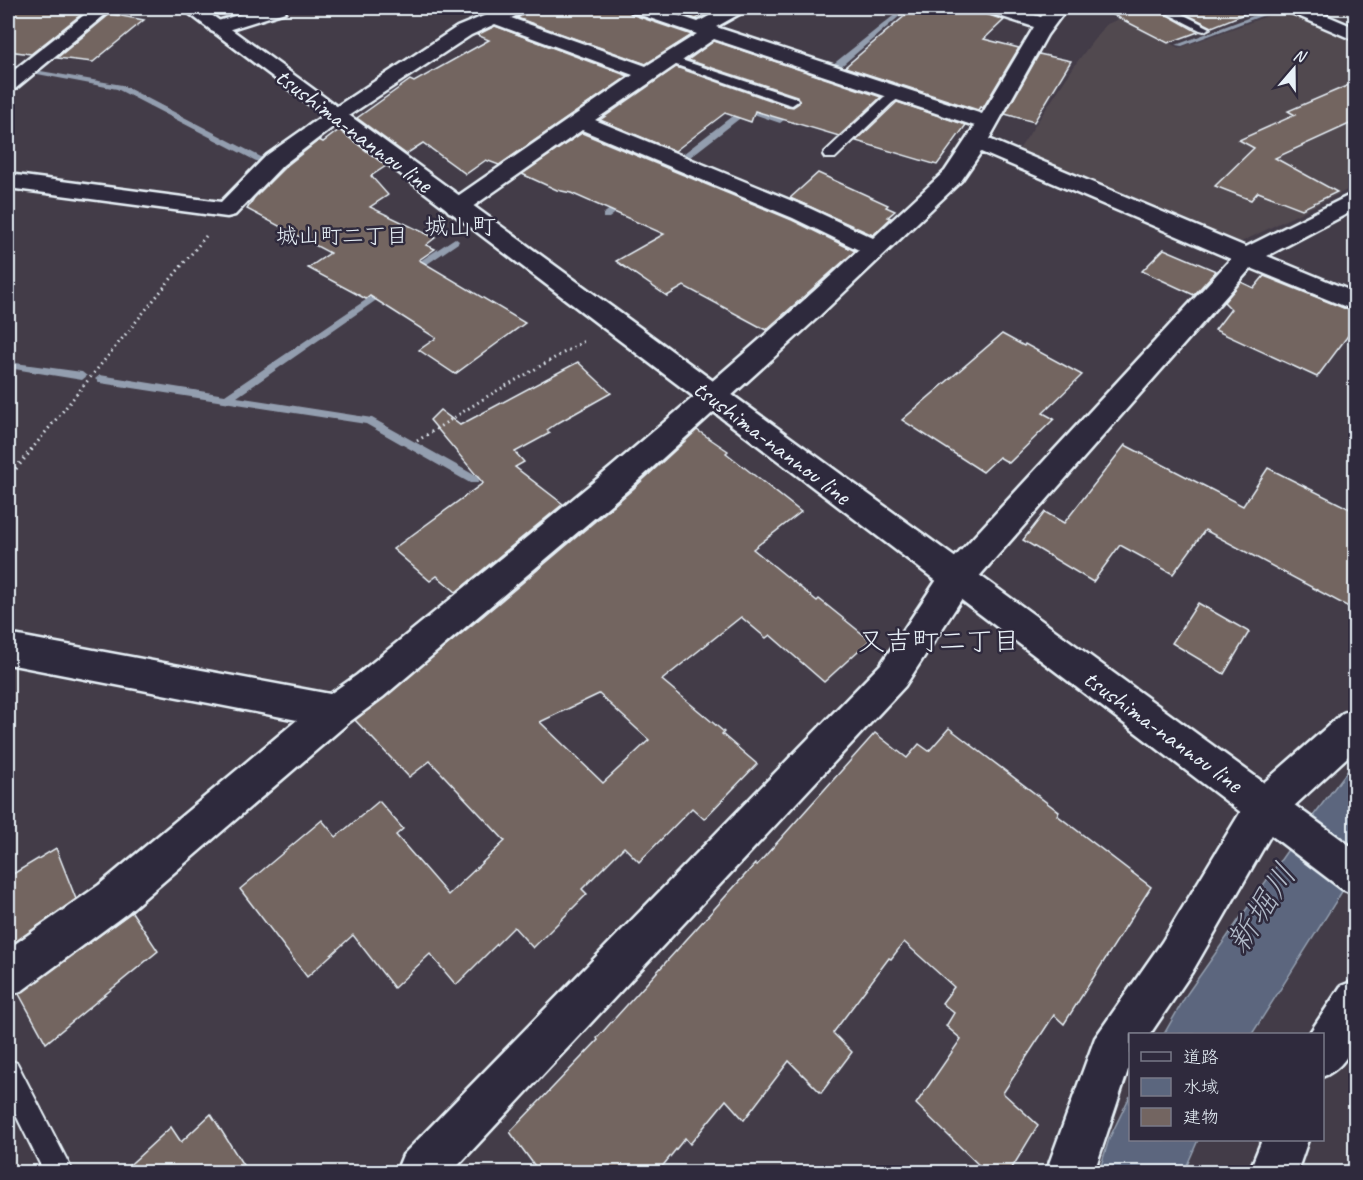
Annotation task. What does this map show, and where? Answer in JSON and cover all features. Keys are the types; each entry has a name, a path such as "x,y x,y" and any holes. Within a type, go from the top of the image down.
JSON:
{"street":[{"path":"8,85 104,8"},
{"name":"tsushima-nannou line","path":"190,8 1356,875"},
{"path":"218,27 279,8"},
{"path":"8,181 227,210 275,160 335,116 464,31 518,8"},
{"path":"638,8 899,94 1246,257 1356,303"},
{"path":"457,207 648,74 737,8"},
{"path":"993,8 1045,24"},
{"path":"8,975 113,899 335,711 370,686 620,479 807,313 953,176 982,132 1045,24 1058,8"},
{"path":"1294,8 1356,35"},
{"path":"495,18 648,74"},
{"path":"1337,27 1356,20"},
{"path":"579,121 801,213 874,248"},
{"path":"420,1173 893,675 956,579 1246,257 1356,199"},
{"path":"8,649 335,711"},
{"path":"1070,1173 1112,1054 1177,957 1277,816 1356,725"},
{"path":"1324,1052 1356,1001"},
{"path":"1273,1173 1285,1141"}],"lane":[{"path":"1162,8 1204,28"},
{"path":"669,59 792,101"},
{"path":"830,155 888,100 899,94"},
{"path":"8,1072 59,1173"}],"path":[{"path":"8,478 227,210"},
{"path":"417,441 488,396 615,322"}],"shaded area":[{"path":"1289,8 1355,38 1355,186 1233,246 1016,154 1077,62 1105,25 1121,18 1179,48"}],"water":[{"name":"新堀川","path":"1355,761 1355,871 1253,1033 1165,1033 1187,994 1294,841"},
{"path":"1129,1098 1129,1141 1198,1141 1184,1172 1099,1172 1109,1139"}],"building":[{"path":"21,8 88,9 31,54 8,51 8,16"},
{"path":"529,8 627,8 631,14 692,35 646,64 517,18 526,13"},
{"path":"661,8 718,8 696,19"},
{"path":"914,8 982,8 986,14 1004,20 984,39 1019,48 983,108 980,107 978,110 845,67"},
{"path":"1100,8 1155,8 1198,32 1168,43"},
{"path":"1174,8 1254,8 1254,10 1212,27"},
{"path":"110,14 144,20 93,62 57,58"},
{"path":"495,26 628,76 499,165 486,160 466,174 423,143 406,154 357,118 410,80 414,82 489,40 477,35"},
{"path":"714,41 881,97 839,136 755,111 751,122 725,113 675,151 600,120 676,67 787,106 793,107 799,103 797,96 688,60"},
{"path":"1039,54 1071,61 1034,122 1005,114"},
{"path":"1356,82 1356,121 1275,158 1337,192 1302,209 1258,192 1251,200 1215,186 1254,148 1239,140 1295,115 1288,111"},
{"path":"897,102 966,125 937,165 856,141"},
{"path":"339,130 386,166 371,176 388,195 370,207 435,238 426,245 435,249 419,260 525,323 455,374 419,350 436,338 370,296 366,299 308,268 330,253 247,209 254,198 285,167 319,140 323,142"},
{"path":"582,133 792,220 855,251 766,330 684,286 667,296 616,261 664,234 522,174"},
{"path":"818,173 888,205 886,207 895,211 873,235 790,198"},
{"path":"1164,249 1216,271 1194,295 1142,271"},
{"path":"1264,276 1356,313 1356,325 1317,377 1215,330 1231,309 1224,302 1241,282 1254,288"},
{"path":"1002,334 1082,375 1043,413 1054,419 1009,463 999,457 983,472 902,420"},
{"path":"578,362 611,393 556,424 547,430 550,433 515,452 524,462 515,467 563,504 456,592 437,576 430,581 393,549 483,483 430,420 440,410 460,425"},
{"path":"697,430 728,451 726,453 801,512 753,549 870,640 824,682 770,635 766,638 741,617 662,680 724,732 722,734 757,764 704,819 692,808 639,862 624,847 582,889 587,894 533,948 514,927 456,985 430,954 394,988 353,935 307,977 240,889 322,820 336,837 379,801 403,829 396,835 448,895 505,841 430,761 409,777 355,720 483,616 633,489","holes":["599,694 649,740 603,783 540,722"]},
{"path":"1125,445 1243,506 1268,468 1356,512 1356,611 1205,530 1173,574 1120,545 1093,582 1023,540 1045,512 1064,523"},
{"path":"1198,603 1249,632 1224,674 1172,643"},
{"path":"949,728 1059,812 1057,815 1151,887 1064,1024 1054,1015 1003,1093 1038,1125 1009,1173 987,1173 916,1104 961,1039 946,1026 954,1013 942,1003 954,987 904,942 891,959 889,958 833,1033 852,1052 821,1093 789,1061 744,1120 726,1100 690,1144 685,1138 657,1173 540,1173 510,1132 598,1040 597,1038 875,733 907,758 919,744 929,751"},
{"path":"56,848 76,899 8,947 8,877"},
{"path":"132,912 158,951 46,1043 19,994"},
{"path":"211,1114 248,1173 121,1173 171,1127 181,1142"}],"waterway":[{"path":"835,67 906,8"},
{"path":"1180,45 1279,8"},
{"path":"8,68 18,69"},
{"path":"32,71 119,87 261,160 279,148"},
{"path":"682,159 747,109 780,121 795,109"},
{"path":"606,216 624,202"},
{"path":"411,271 455,241"},
{"path":"227,399 385,290"},
{"path":"8,365 82,376"},
{"path":"100,379 227,399"},
{"path":"227,399 368,421 474,480"}],"district":[{"name":"城山町","path":"460,226"},
{"name":"城山町二丁目","path":"342,236"},
{"name":"又吉町二丁目","path":"939,641"}]}
